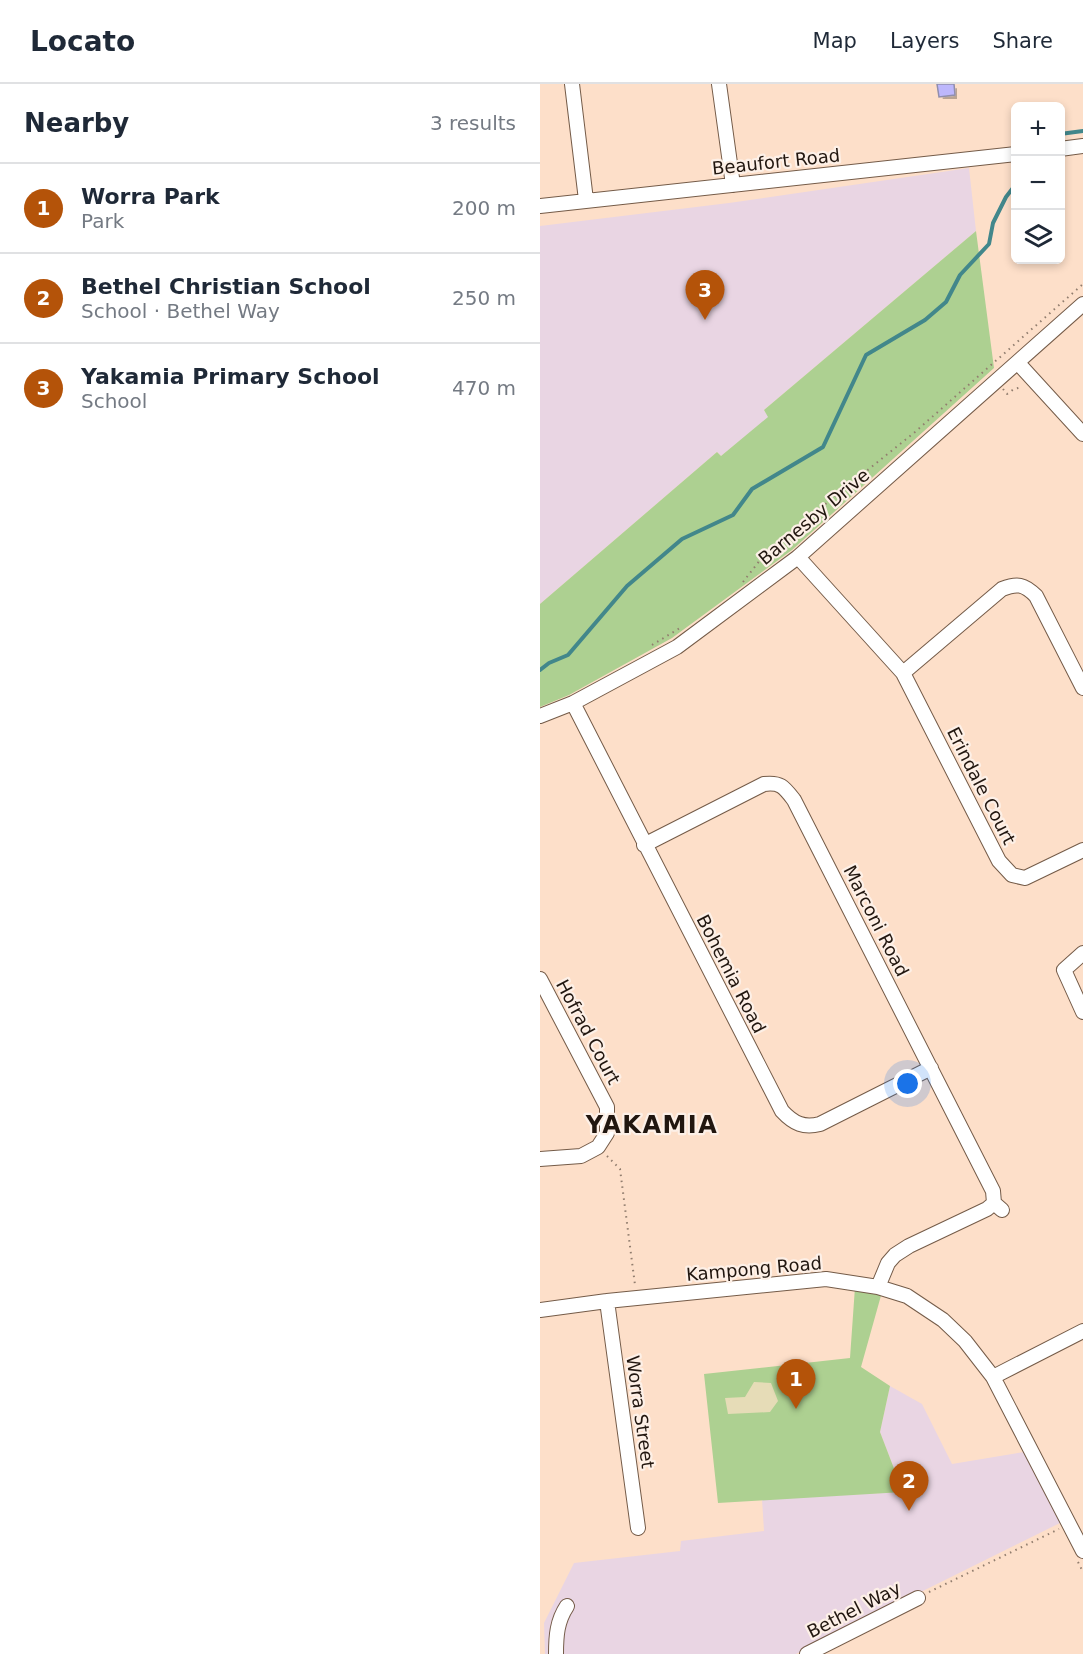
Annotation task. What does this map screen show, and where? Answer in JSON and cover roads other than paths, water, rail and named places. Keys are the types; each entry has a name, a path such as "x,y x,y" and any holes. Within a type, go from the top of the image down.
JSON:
{"street":[{"path":"572,84 586,200"},
{"path":"719,84 733,185"},
{"path":"1065,148 1083,146"},
{"name":"Beaufort Road","path":"540,206 1011,155"},
{"name":"Barnesby Drive","path":"540,716 573,703 677,647 798,557 1083,304"},
{"path":"1018,363 1083,434"},
{"name":"Erindale Court","path":"798,557 903,673 999,861 1012,875 1025,878 1083,850"},
{"path":"903,673 1002,589 1014,585 1026,586 1036,596 1083,688"},
{"name":"Bohemia Road","path":"573,703 782,1111 791,1120 807,1127 820,1124 931,1068"},
{"name":"Marconi Road","path":"644,845 764,784 775,783 785,788 794,800 993,1191 998,1207 987,1209 895,1255 888,1263 878,1287"},
{"path":"1083,953 1064,970 1083,1012"},
{"name":"Hofrad Court","path":"540,979 608,1107 607,1133 598,1147 581,1156 540,1159"},
{"name":"Kampong Road","path":"540,1310 826,1279 878,1287 908,1296 943,1320 965,1341 993,1377 1079,1553"},
{"name":"Worra Street","path":"607,1301 638,1528"},
{"path":"993,1377 1083,1331"},
{"name":"Bethel Way","path":"807,1654 918,1598"},
{"path":"556,1654 555,1635 561,1615 567,1606"}],"waterway":[{"path":"1065,133 1083,131"},
{"path":"540,670 549,663 568,655 627,586 682,539 733,515 752,489 823,447 866,355 925,320 946,302 960,275 989,244 993,223 1011,190"}],"place":[{"name":"Yakamia Primary School","path":"705,320"},
{"name":"Worra Park","path":"796,1409"},
{"name":"Bethel Christian School","path":"909,1511"}],"district":[{"name":"YAKAMIA","path":"652,1125"}]}
